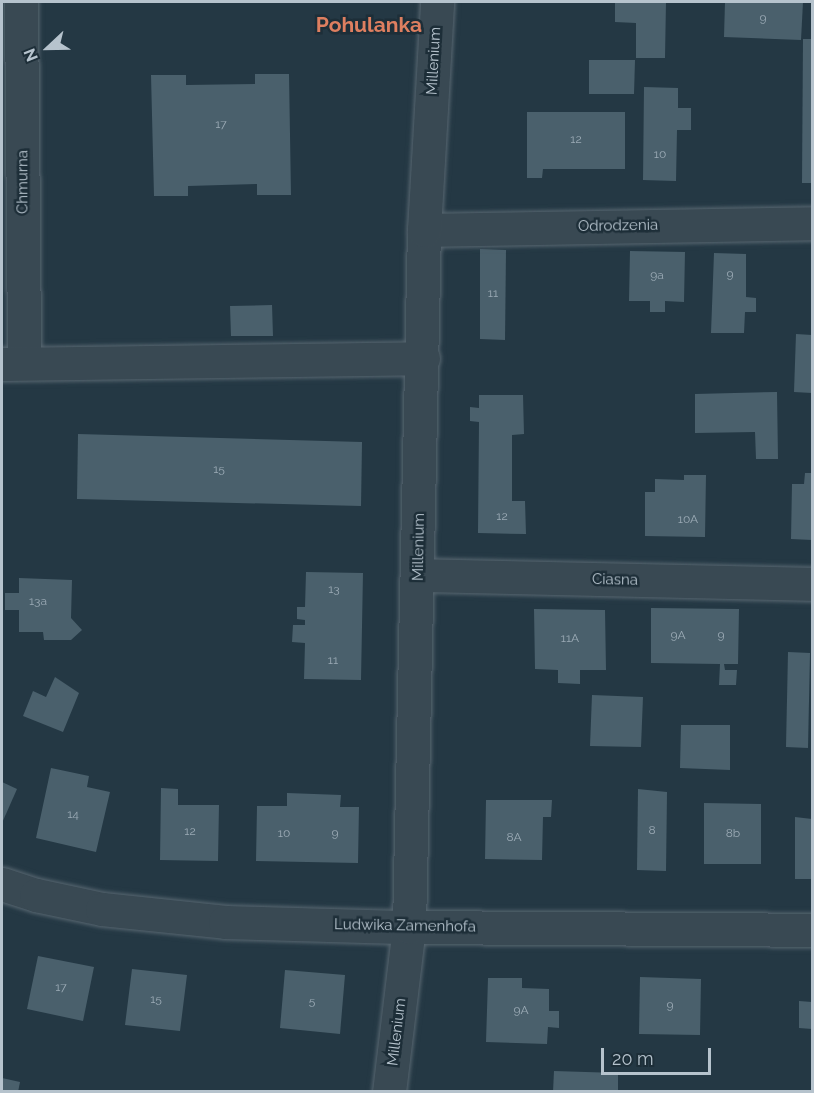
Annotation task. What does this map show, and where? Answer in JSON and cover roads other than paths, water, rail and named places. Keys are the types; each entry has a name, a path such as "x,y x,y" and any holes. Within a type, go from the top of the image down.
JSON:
{"street":[{"name":"Chmurna","path":"13,364 21,2"},
{"name":"Millenium","path":"389,1092 409,927 424,230 437,2"},
{"name":"Odrodzenia","path":"424,230 813,223"},
{"path":"13,364 423,358"},
{"name":"Ciasna","path":"418,575 813,584"},
{"name":"Ludwika Zamenhofa","path":"2,884 36,895 114,910 225,922 409,927 813,930"}],"district":[{"name":"Pohulanka","path":"369,25"}]}
